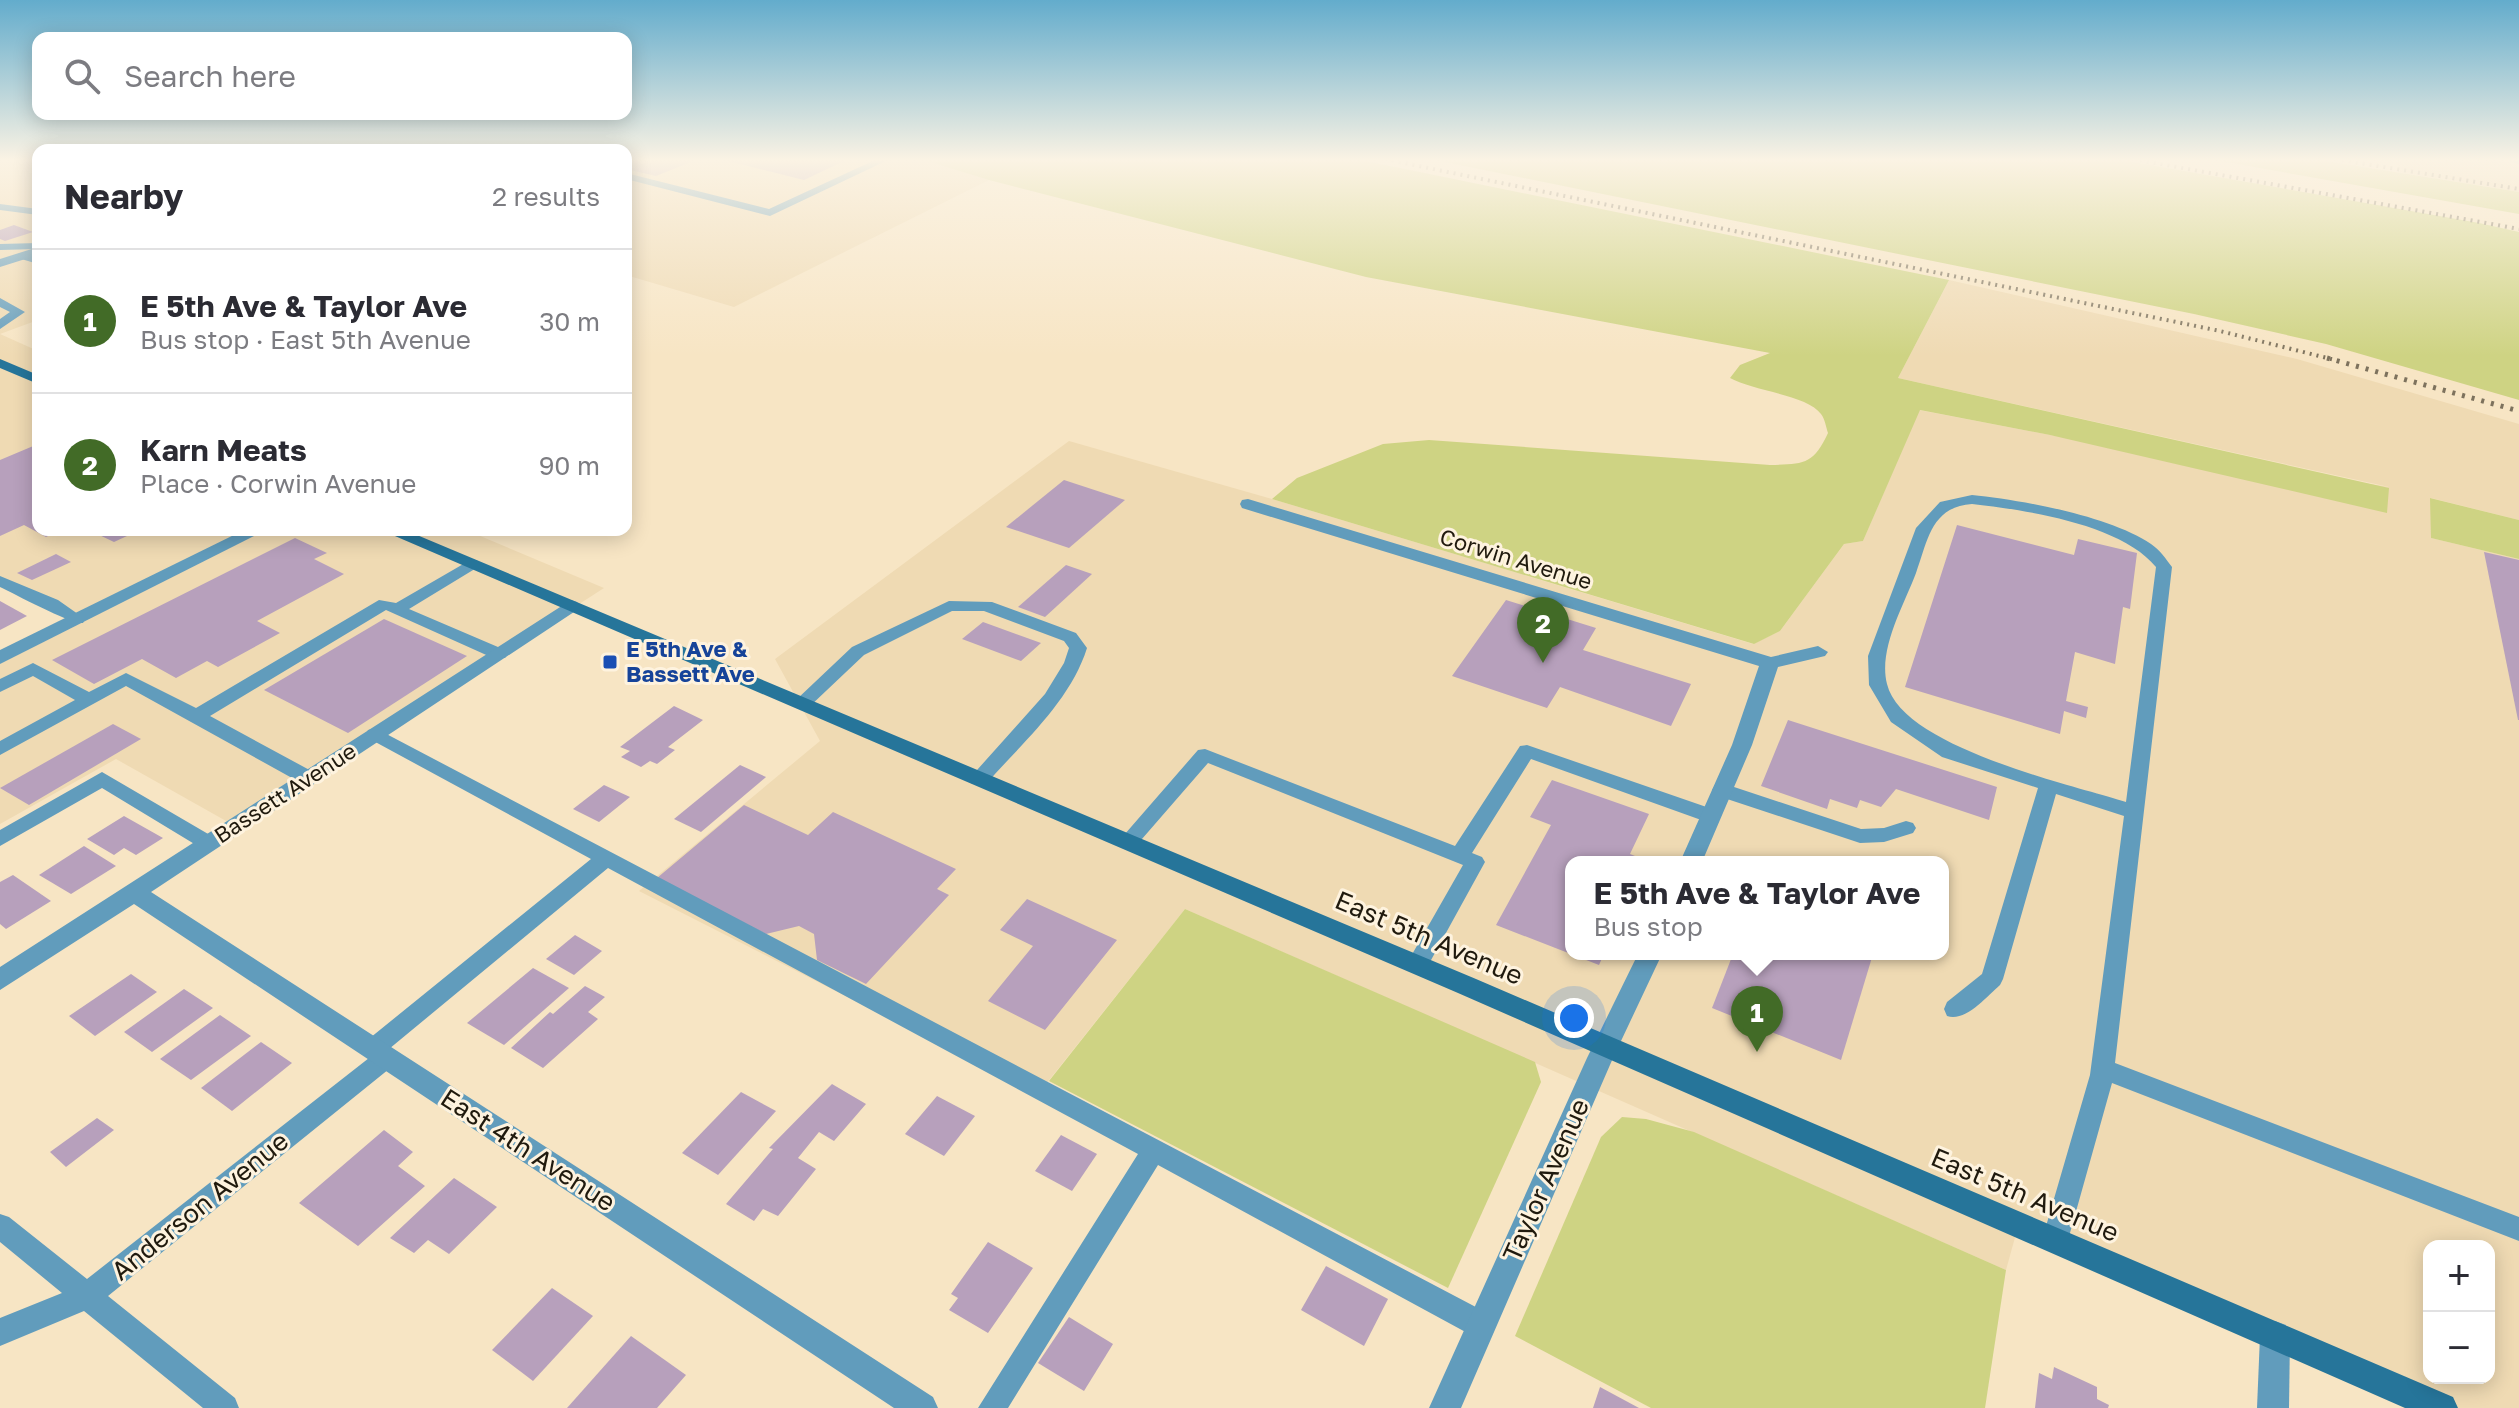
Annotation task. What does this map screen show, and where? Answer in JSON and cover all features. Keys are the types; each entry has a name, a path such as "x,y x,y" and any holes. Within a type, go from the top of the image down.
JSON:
{"main road":[{"path":"0,363 32,377"},
{"name":"East 5th Avenue","path":"404,536 1417,965 2442,1408"}],"street":[{"path":"0,263 32,251"},
{"name":"Corwin Avenue","path":"1248,504 1770,663"},
{"path":"0,658 245,536"},
{"name":"Bassett Avenue","path":"0,980 571,606"},
{"path":"1694,856 1742,745 1770,663 1818,652"},
{"name":"East 4th Avenue","path":"133,892 922,1408"},
{"name":"Taylor Avenue","path":"1445,1408 1647,960"},
{"path":"2273,1408 2275,1336"}],"lane":[{"path":"0,247 32,248"},
{"path":"22,256 32,259"},
{"path":"0,302 19,312 0,325"},
{"path":"2055,1240 2103,1069 2164,567 2147,548 2112,532 2037,510 1957,500 1936,511 1924,528 1877,656 1878,685 1897,718 1949,752 2134,812"},
{"path":"397,609 472,564"},
{"path":"0,581 77,619"},
{"path":"196,716 385,604 499,654"},
{"path":"802,704 858,651 949,606 986,606 1070,637 1078,648 1076,663 1060,687 979,779"},
{"path":"0,686 33,669 89,700"},
{"path":"0,749 126,679 308,778"},
{"path":"375,734 1481,1325"},
{"path":"1459,856 1527,751 1711,816"},
{"path":"1128,842 1205,755 1475,862 1417,965"},
{"path":"0,839 102,779 208,843"},
{"path":"1955,1009 1992,979 2049,785"},
{"path":"1722,790 1860,836 1884,835 1906,828"},
{"name":"Anderson Avenue","path":"0,1332 87,1296 380,1053 606,858"},
{"path":"2103,1069 2519,1229"},
{"path":"992,1408 1154,1150"},
{"path":"0,1226 225,1408"}],"shaded area":[{"path":"0,225 32,225 32,322 0,334"},
{"path":"632,225 899,225 734,307 632,277"},
{"path":"1949,280 2297,359 2519,424 2519,520 2431,498 2431,538 2519,559 2519,1408 2457,1408 2019,1223 2006,1270 1185,909 1038,1094 639,891 820,741 775,659 1069,441 1753,644 1780,631 1844,544 1863,541 1919,410 2050,435 2389,487 1898,378"},
{"path":"0,334 32,348 32,536 480,536 604,588 235,826 116,759 0,824 0,658 72,622 0,578"}],"green space":[{"path":"1163,225 1678,225 1949,280 1898,378 2389,488 2387,513 2050,435 1920,410 1863,541 1844,544 1780,631 1754,644 1272,499 1297,478 1383,444 1429,440 1770,465 1806,461 1817,451 1828,433 1821,414 1805,402 1730,378 1740,365 1770,353 1366,277"},
{"path":"1754,225 2487,225 2519,232 2519,400 2326,344 2194,314"},
{"path":"2430,498 2519,520 2519,559 2431,538"},
{"path":"1185,909 1535,1062 1541,1082 1448,1288 1049,1081"},
{"path":"1622,1117 1646,1119 1694,1132 2006,1270 1985,1408 1651,1408 1515,1336 1601,1137"}],"building":[{"path":"14,225 32,232 5,241 0,239 0,230"},
{"path":"32,447 32,529 24,525 0,536 0,460"},
{"path":"1064,480 1125,500 1069,548 1006,527"},
{"path":"1957,525 2074,555 2078,539 2137,553 2130,609 2123,607 2115,664 2075,652 2066,701 2088,707 2086,718 2064,711 2060,734 1905,687"},
{"path":"101,536 127,536 114,542"},
{"path":"295,538 327,553 314,559 344,574 257,621 280,633 218,667 207,661 176,678 142,659 94,684 52,660"},
{"path":"2484,552 2519,560 2519,720 2518,720"},
{"path":"56,554 71,562 32,580 17,573"},
{"path":"1066,565 1092,574 1045,617 1018,607"},
{"path":"1506,600 1596,628 1583,650 1691,684 1671,726 1560,687 1547,708 1452,676"},
{"path":"0,601 27,616 0,630"},
{"path":"384,619 467,656 348,733 264,690"},
{"path":"983,622 1041,643 1021,661 962,639"},
{"path":"674,706 703,720 668,747 675,750 657,764 650,761 641,767 621,757 630,751 620,747"},
{"path":"1788,720 1997,787 1989,820 1896,789 1881,807 1860,800 1857,808 1830,799 1827,809 1761,786"},
{"path":"113,724 141,739 29,805 0,788"},
{"path":"740,765 766,777 701,832 674,819"},
{"path":"1552,780 1649,814 1630,854 1635,856 1565,856 1565,952 1496,925 1551,825 1530,817"},
{"path":"604,785 630,797 599,822 573,809"},
{"path":"744,805 808,835 833,812 956,869 937,889 949,895 866,984 817,960 814,934 799,926 766,934 657,878"},
{"path":"124,816 163,838 136,855 124,848 114,855 87,839"},
{"path":"84,846 116,866 71,894 39,875"},
{"path":"13,875 51,901 6,929 0,924 0,882"},
{"path":"1027,899 1117,940 1045,1030 988,1001 1033,946 1000,930"},
{"path":"575,935 602,951 574,975 546,959"},
{"path":"1731,960 1871,960 1841,1060 1712,1008"},
{"path":"533,968 569,988 504,1045 467,1023"},
{"path":"131,974 157,992 95,1036 69,1016"},
{"path":"585,986 605,997 588,1012 598,1019 543,1068 511,1048 550,1012 553,1014"},
{"path":"184,989 213,1008 152,1052 124,1032"},
{"path":"220,1015 251,1036 191,1080 160,1059"},
{"path":"261,1042 292,1063 232,1111 201,1088"},
{"path":"832,1084 866,1104 834,1141 819,1132 798,1158 816,1169 778,1216 763,1209 754,1221 726,1204 773,1149 769,1148"},
{"path":"741,1092 776,1111 718,1175 682,1153"},
{"path":"937,1096 975,1116 944,1156 905,1134"},
{"path":"97,1118 114,1130 66,1167 50,1152"},
{"path":"384,1130 413,1152 398,1166 425,1186 358,1246 299,1203"},
{"path":"1061,1135 1097,1154 1072,1191 1035,1171"},
{"path":"454,1178 497,1207 449,1254 428,1240 414,1253 390,1238"},
{"path":"988,1242 1033,1268 988,1333 949,1310 958,1298 951,1294"},
{"path":"1326,1266 1388,1299 1364,1346 1301,1310"},
{"path":"552,1288 593,1316 533,1381 492,1350"},
{"path":"1069,1317 1113,1344 1084,1391 1038,1363"},
{"path":"631,1336 686,1375 657,1408 567,1408"},
{"path":"2054,1367 2097,1387 2097,1399 2109,1405 2108,1408 2035,1408 2039,1373 2052,1379"},
{"path":"1600,1387 1639,1408 1593,1408"}],"railway":[{"path":"1704,225 2220,331 2335,360"},
{"path":"2495,225 2519,229"},
{"path":"2327,358 2519,411"}],"place":[{"name":"E 5th Ave & Bassett Ave","path":"610,662"},
{"name":"Karn Meats","path":"1543,663"},
{"name":"E 5th Ave & Taylor Ave","path":"1757,1052"}]}
